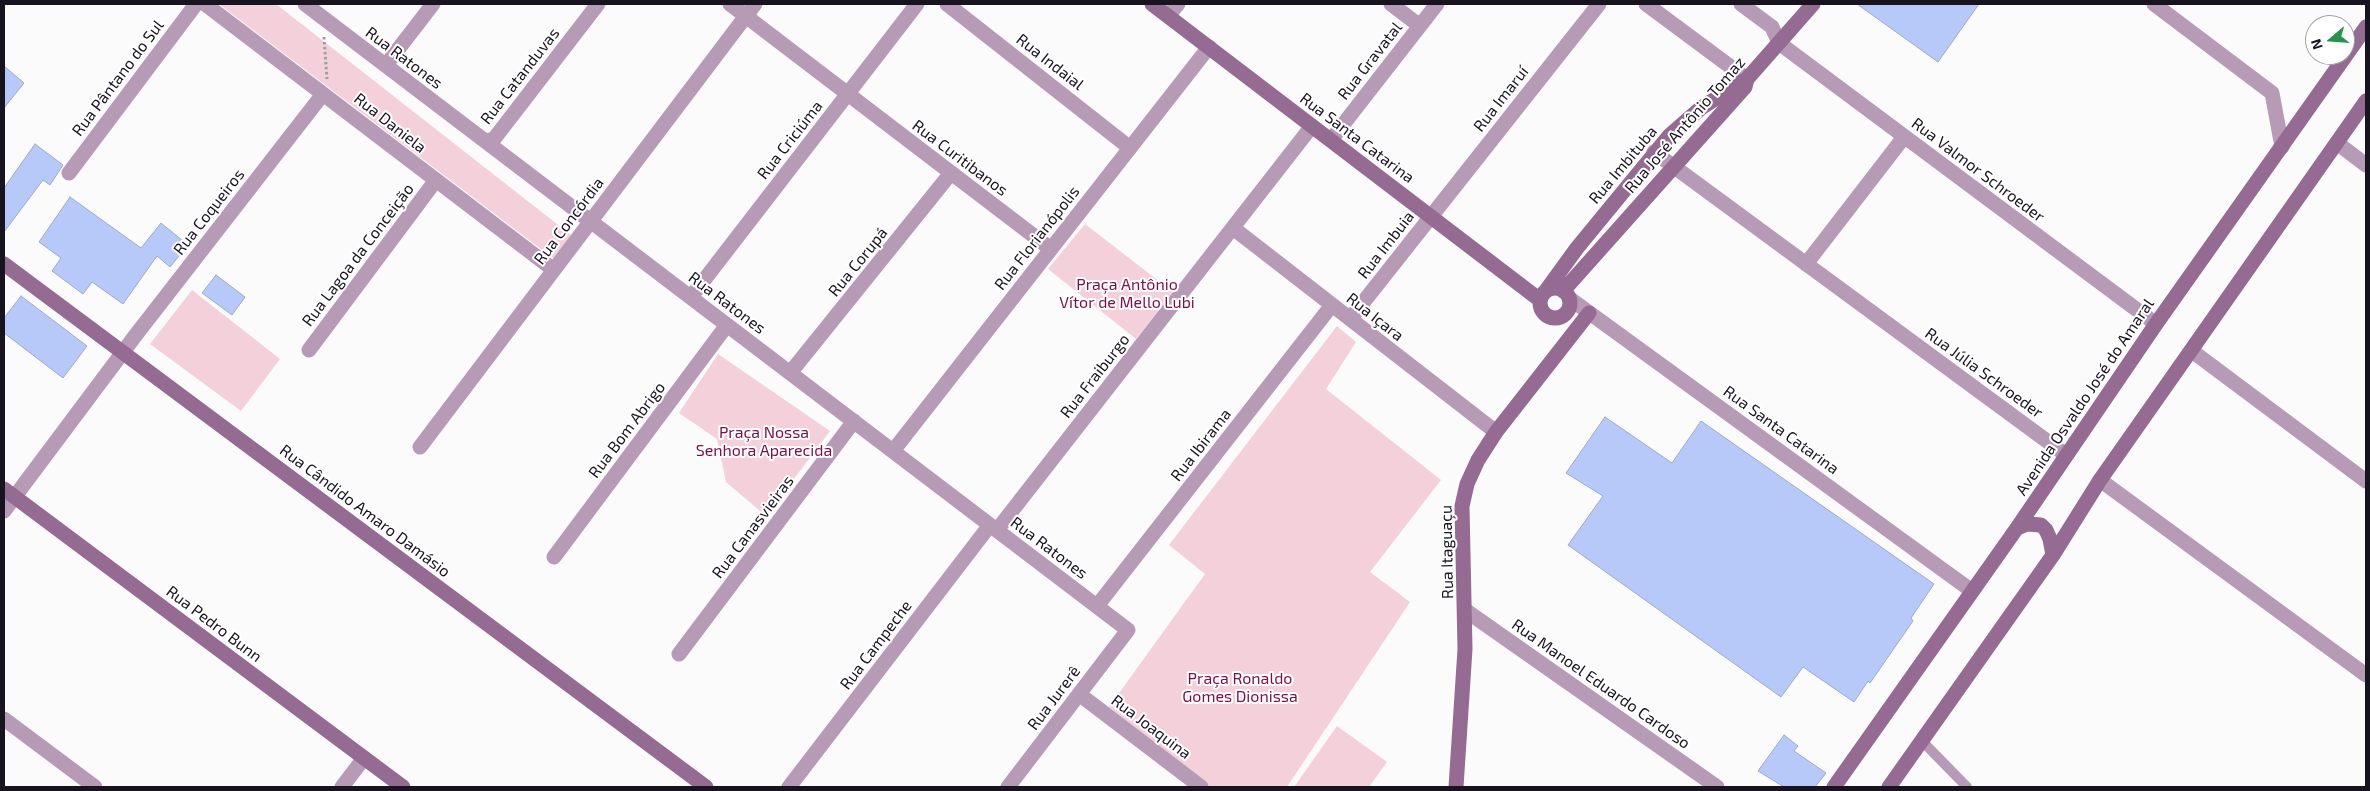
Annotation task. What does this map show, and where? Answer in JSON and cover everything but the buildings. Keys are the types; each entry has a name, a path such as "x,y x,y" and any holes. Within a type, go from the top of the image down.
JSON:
{"main road":[{"name":"Rua Santa Catarina","path":"1152,4 1430,216 1543,296"},
{"name":"Rua José Antônio Tomaz","path":"1566,294 1745,86 1747,79 1813,4"},
{"name":"Avenida Osvaldo José do Amaral","path":"1834,787 2017,528 2156,324 2366,27"},
{"name":"Rua Imbituba","path":"1543,296 1577,248 1654,152 1695,112 1747,79"},
{"path":"1889,787 2053,555 2100,480 2366,101"},
{"name":"Rua Cândido Amaro Damásio","path":"4,264 706,787"},
{"path":"1554,318 1567,312 1566,294 1554,288 1543,296 1543,312 1554,318 1560,331 1562,346"},
{"name":"Rua Itaguaçu","path":"1456,787 1464,690 1465,610 1462,506 1472,471 1496,432 1589,313"},
{"name":"Rua Pedro Bunn","path":"9,493 403,787"},
{"path":"2017,528 2027,524 2041,525 2046,530 2050,539 2053,555"}],"street":[{"name":"Rua Pântano do Sul","path":"69,172 196,4"},
{"name":"Rua Daniela","path":"206,4 554,270"},
{"name":"Rua Ratones","path":"305,4 1128,630"},
{"path":"386,65 433,4"},
{"name":"Rua Catanduvas","path":"486,141 494,139 598,4"},
{"name":"Rua Curitibanos","path":"730,4 1051,249"},
{"name":"Rua Concórdia","path":"420,447 755,4"},
{"name":"Rua Criciúma","path":"691,297 917,4"},
{"name":"Rua Indaial","path":"947,4 1130,148"},
{"path":"1168,16 1178,4"},
{"path":"1390,4 1420,26"},
{"name":"Rua Gravatal","path":"1331,140 1437,4"},
{"name":"Rua Imaruí","path":"1430,216 1599,4"},
{"path":"1646,4 1747,79"},
{"path":"1741,4 1772,27 1779,43"},
{"path":"2154,4 2272,93 2282,146"},
{"name":"Rua Valmor Schroeder","path":"1779,43 2156,324"},
{"name":"Rua Florianópolis","path":"893,451 1209,47"},
{"name":"Rua Coqueiros","path":"4,511 9,493 123,353 326,96"},
{"name":"Rua Fraiburgo","path":"994,528 1312,126"},
{"path":"1806,264 1904,137"},
{"path":"2337,143 2366,165"},
{"name":"Rua Júlia Schroeder","path":"1654,152 2066,455"},
{"name":"Rua Corupá","path":"790,373 951,173"},
{"name":"Rua Lagoa da Conceição","path":"309,350 436,180"},
{"name":"Rua Imbuia","path":"1350,319 1430,216"},
{"name":"Rua Içara","path":"1233,228 1496,432"},
{"name":"Rua Santa Catarina","path":"1566,294 1589,313 1972,591"},
{"name":"Rua Ibirama","path":"1098,606 1332,305"},
{"name":"Rua Bom Abrigo","path":"554,557 727,325"},
{"path":"2192,351 2366,481"},
{"name":"Rua Canasvieiras","path":"679,654 854,421"},
{"path":"2100,480 2366,675"},
{"name":"Rua Campeche","path":"789,787 994,528"},
{"name":"Rua Manoel Eduardo Cardoso","path":"1465,610 1717,787"},
{"name":"Rua Jurerê","path":"1008,787 1128,630"},
{"name":"Rua Joaquina","path":"1079,694 1201,787"},
{"path":"4,719 95,787"},
{"path":"342,787 364,758"}],"lane":[{"path":"1922,741 1967,787"}],"path":[{"path":"322,17 326,96"}],"green space":[{"path":"219,4 276,4 571,235 554,259"},
{"name":"Praça Antônio Vítor de Mello Lubi","path":"1085,224 1173,292 1136,339 1048,269"},
{"path":"192,290 280,359 241,411 150,344"},
{"name":"Praça Ronaldo Gomes Dionissa","path":"1337,326 1356,342 1326,389 1441,480 1370,572 1410,602 1287,787 1209,787 1109,707 1205,574 1169,545"},
{"name":"Praça Nossa Senhora Aparecida","path":"718,354 830,431 766,516 726,482 717,439 679,413"},
{"path":"1337,726 1387,762 1369,787 1294,787"}]}
